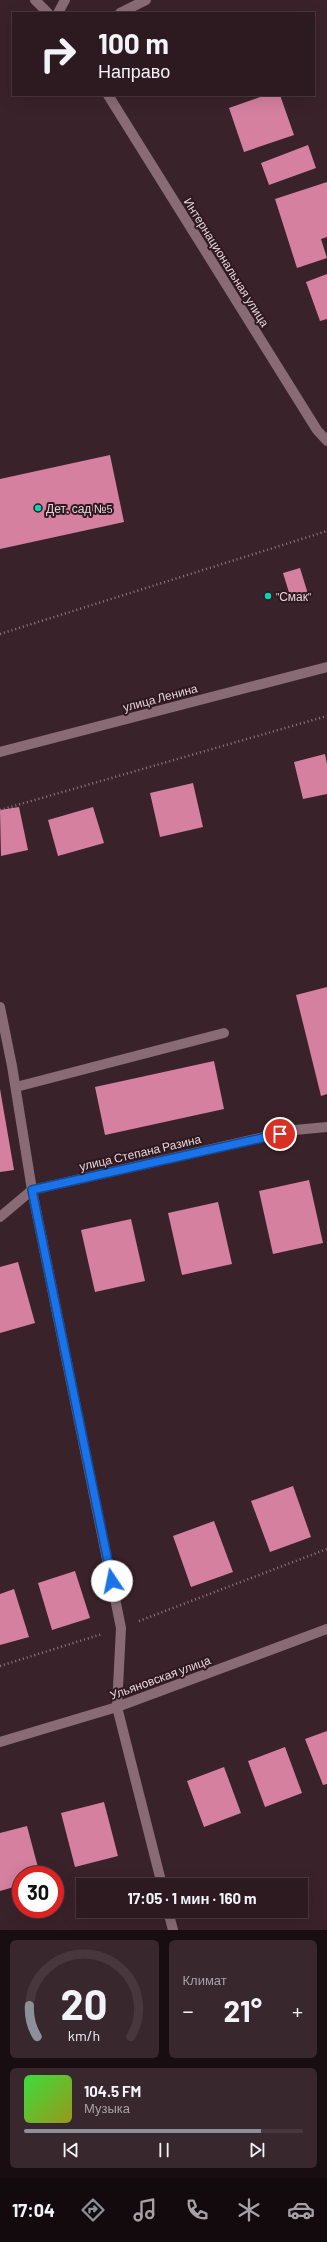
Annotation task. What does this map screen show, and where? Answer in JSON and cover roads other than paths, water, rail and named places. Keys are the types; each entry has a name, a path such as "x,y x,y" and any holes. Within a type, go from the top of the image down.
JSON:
{"street":[{"path":"36,0 47,12"},
{"path":"59,12 65,0"},
{"path":"122,12 146,0"},
{"name":"Интернациональная улица","path":"109,96 317,430 327,441"},
{"name":"улица Ленина","path":"0,752 327,667"},
{"path":"0,1008 16,1087 32,1190 121,1628 117,1708 160,1878"},
{"path":"16,1087 224,1032"},
{"name":"улица Степана Разина","path":"0,1217 32,1190 295,1130 327,1127"},
{"name":"Ульяновская улица","path":"0,1742 117,1708 327,1629"},
{"path":"170,1918 173,1930"}],"place":[{"name":"Дет. сад №5","path":"38,508"},
{"name":"\"Смак\"","path":"268,596"}]}
